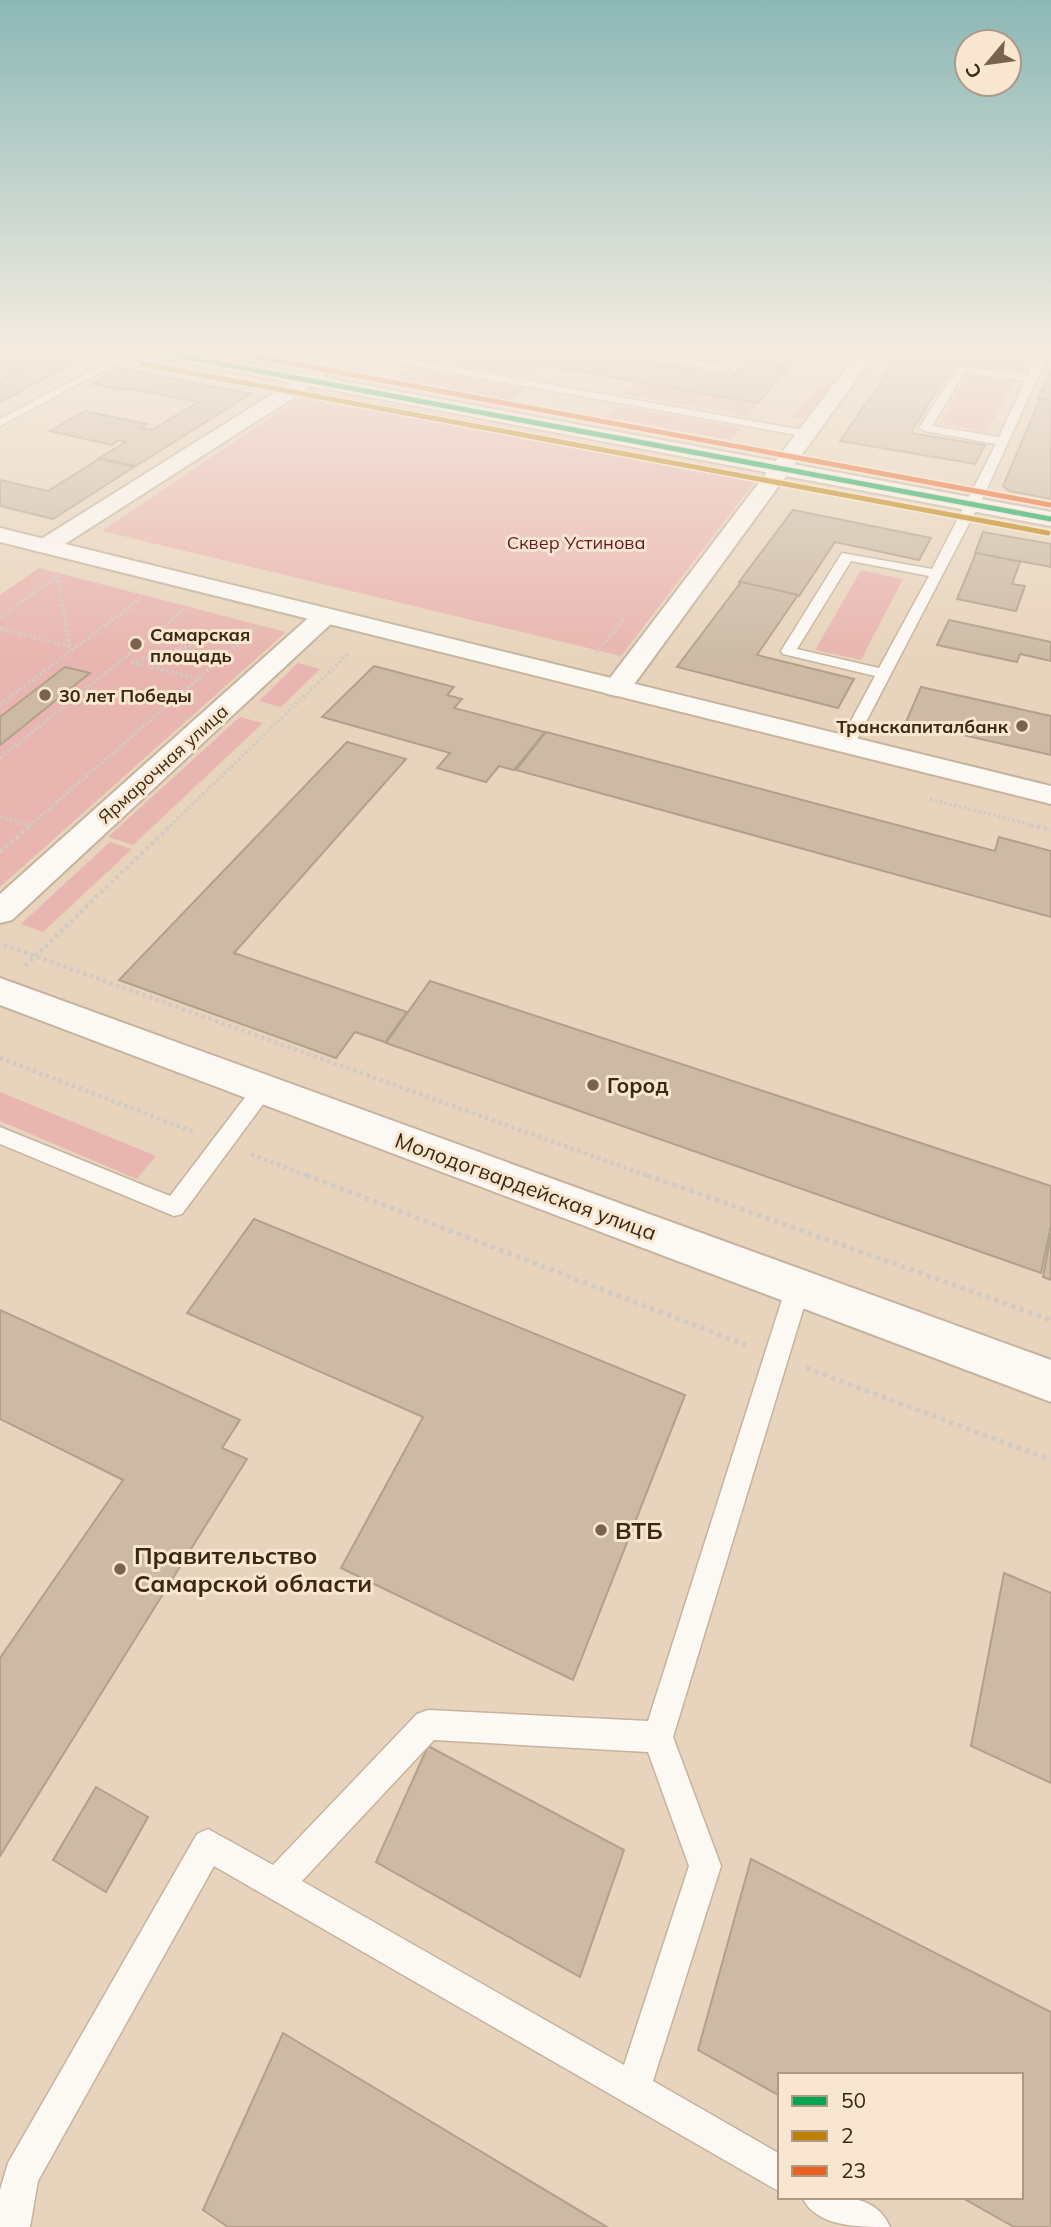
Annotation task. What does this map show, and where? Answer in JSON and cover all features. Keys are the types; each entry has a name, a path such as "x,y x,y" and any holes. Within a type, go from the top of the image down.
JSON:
{"street":[{"path":"46,546 191,454"},
{"path":"707,454 1051,519"},
{"path":"617,688 792,454"},
{"path":"0,535 1051,795"},
{"name":"Ярмарочная улица","path":"0,912 325,616"},
{"name":"Молодогвардейская улица","path":"0,991 1051,1381"}],"lane":[{"path":"846,745 934,573 973,504 996,454"},
{"path":"883,673 788,651 847,556 934,573"},
{"path":"0,1135 174,1207 263,1089"},
{"path":"633,2089 705,1866 658,1737 798,1287"},
{"path":"277,1884 428,1725 658,1737"},
{"path":"11,2227 21,2176 208,1845 778,2173"},
{"path":"823,2199 871,2227"}],"path":[{"path":"0,617 58,576 69,646"},
{"path":"0,705 141,598"},
{"path":"0,758 187,607"},
{"path":"0,628 75,648"},
{"path":"0,852 257,628 131,662"},
{"path":"34,956 349,653"},
{"path":"121,660 209,682"},
{"path":"0,817 29,826"},
{"path":"0,943 1051,1321"},
{"path":"0,1058 1051,1460"}],"green space":[{"name":"Сквер Устинова","path":"216,454 649,454 760,475 621,656 102,531"},
{"path":"39,568 286,632 0,887 0,595"},
{"path":"861,570 903,579 861,660 815,650"},
{"path":"298,663 320,669 281,707 259,701"},
{"path":"240,717 263,723 133,845 108,837"},
{"path":"110,842 132,849 43,932 21,924"},
{"path":"0,1092 156,1156 137,1179 0,1121"}],"building":[{"path":"106,454 155,454 136,466 99,458"},
{"path":"916,454 980,454 975,464"},
{"path":"1017,454 1051,454 1051,499 1009,491 1003,486"},
{"path":"99,459 134,467 53,519 0,506 0,480 48,491"},
{"path":"793,510 931,538 919,560 835,542 799,596 739,582"},
{"path":"983,532 1051,544 1051,567 975,553"},
{"path":"976,553 1020,562 1012,584 1025,586 1016,611 957,599"},
{"path":"741,582 798,595 757,655 854,679 838,708 677,667"},
{"path":"949,620 1051,642 1051,661 1020,654 1017,662 937,645"},
{"path":"374,666 454,687 447,695 462,699 454,708 545,732 514,770 499,766 486,782 437,768 450,753 322,717"},
{"name":"30 лет Победы","path":"65,667 90,673 0,745 0,717"},
{"path":"921,687 1051,716 1051,755 906,722"},
{"path":"546,732 995,851 999,837 1051,851 1051,917 516,770"},
{"path":"347,742 406,759 234,953 407,1012 385,1042 355,1032 336,1058 119,980"},
{"path":"430,981 1051,1186 1051,1226 1041,1273 386,1043"},
{"path":"254,1219 685,1395 573,1680 341,1568 423,1417 187,1313"},
{"path":"1051,1233 1051,1280 1043,1277"},
{"name":"Правительство Самарской области","path":"0,1310 240,1420 222,1448 247,1459 0,1856 0,1658 123,1480 0,1419"},
{"path":"1004,1573 1051,1593 1051,1783 971,1746"},
{"path":"428,1746 624,1850 580,1977 376,1862"},
{"path":"96,1787 148,1817 106,1892 53,1860"},
{"path":"751,1859 1051,2012 1051,2227 1014,2227 965,2199 1023,2199 1023,2073 778,2073 778,2095 698,2050"},
{"path":"283,2033 607,2227 228,2227 203,2210"}],"transit line":[{"name":"2","path":"625,454 1048,533"},
{"name":"50","path":"703,454 1051,519"},
{"name":"23","path":"777,454 1051,505"}],"place":[{"name":"Самарская площадь","path":"136,644"},
{"name":"30 лет Победы","path":"45,695"},
{"name":"Транскапиталбанк","path":"1022,726"},
{"name":"Город","path":"593,1085"},
{"name":"ВТБ","path":"601,1530"},
{"name":"Правительство Самарской области","path":"120,1569"}]}
